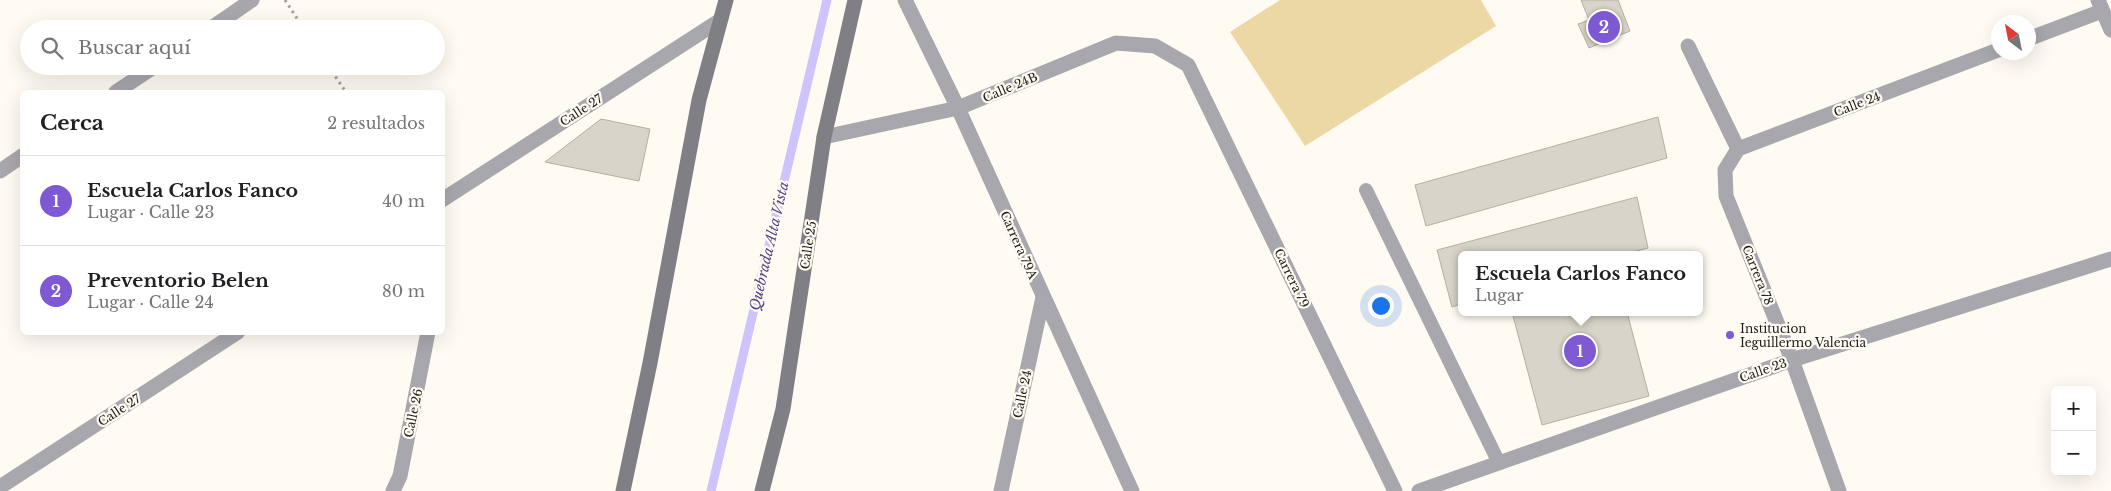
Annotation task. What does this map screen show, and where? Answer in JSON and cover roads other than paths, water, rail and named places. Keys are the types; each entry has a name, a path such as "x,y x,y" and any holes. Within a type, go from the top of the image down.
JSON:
{"street":[{"path":"223,20 252,0"},
{"path":"623,491 650,363 699,100 726,0"},
{"name":"Calle 25","path":"762,491 783,409 824,136 855,0"},
{"name":"Carrera 79A","path":"905,0 958,108 1132,491"},
{"path":"2036,35 2100,6 2111,30"},
{"name":"Calle 27","path":"445,198 719,21"},
{"name":"Calle 24B","path":"824,136 958,108 1116,43 1155,46 1188,65"},
{"path":"1688,46 1738,149"},
{"name":"Calle 24","path":"1738,149 1991,53"},
{"name":"Carrera 79","path":"1188,65 1395,491"},
{"path":"119,90 142,75"},
{"name":"Carrera 78","path":"1738,149 1725,170 1726,196 1792,360 1839,491"},
{"path":"0,171 20,157"},
{"name":"Calle 23","path":"1419,491 1792,360 2111,259"},
{"name":"Calle 24","path":"1000,491 1043,297"},
{"name":"Calle 27","path":"0,487 233,335"},
{"name":"Calle 26","path":"392,491 400,476 427,335"}],"lane":[{"path":"1366,190 1499,463"}],"waterway":[{"name":"Quebrada Alta Vista","path":"711,491 827,0"}],"place":[{"name":"Preventorio Belen","path":"1604,27"},
{"name":"Institucion Ieguillermo Valencia","path":"1730,335"},
{"name":"Escuela Carlos Fanco","path":"1580,351"}]}
